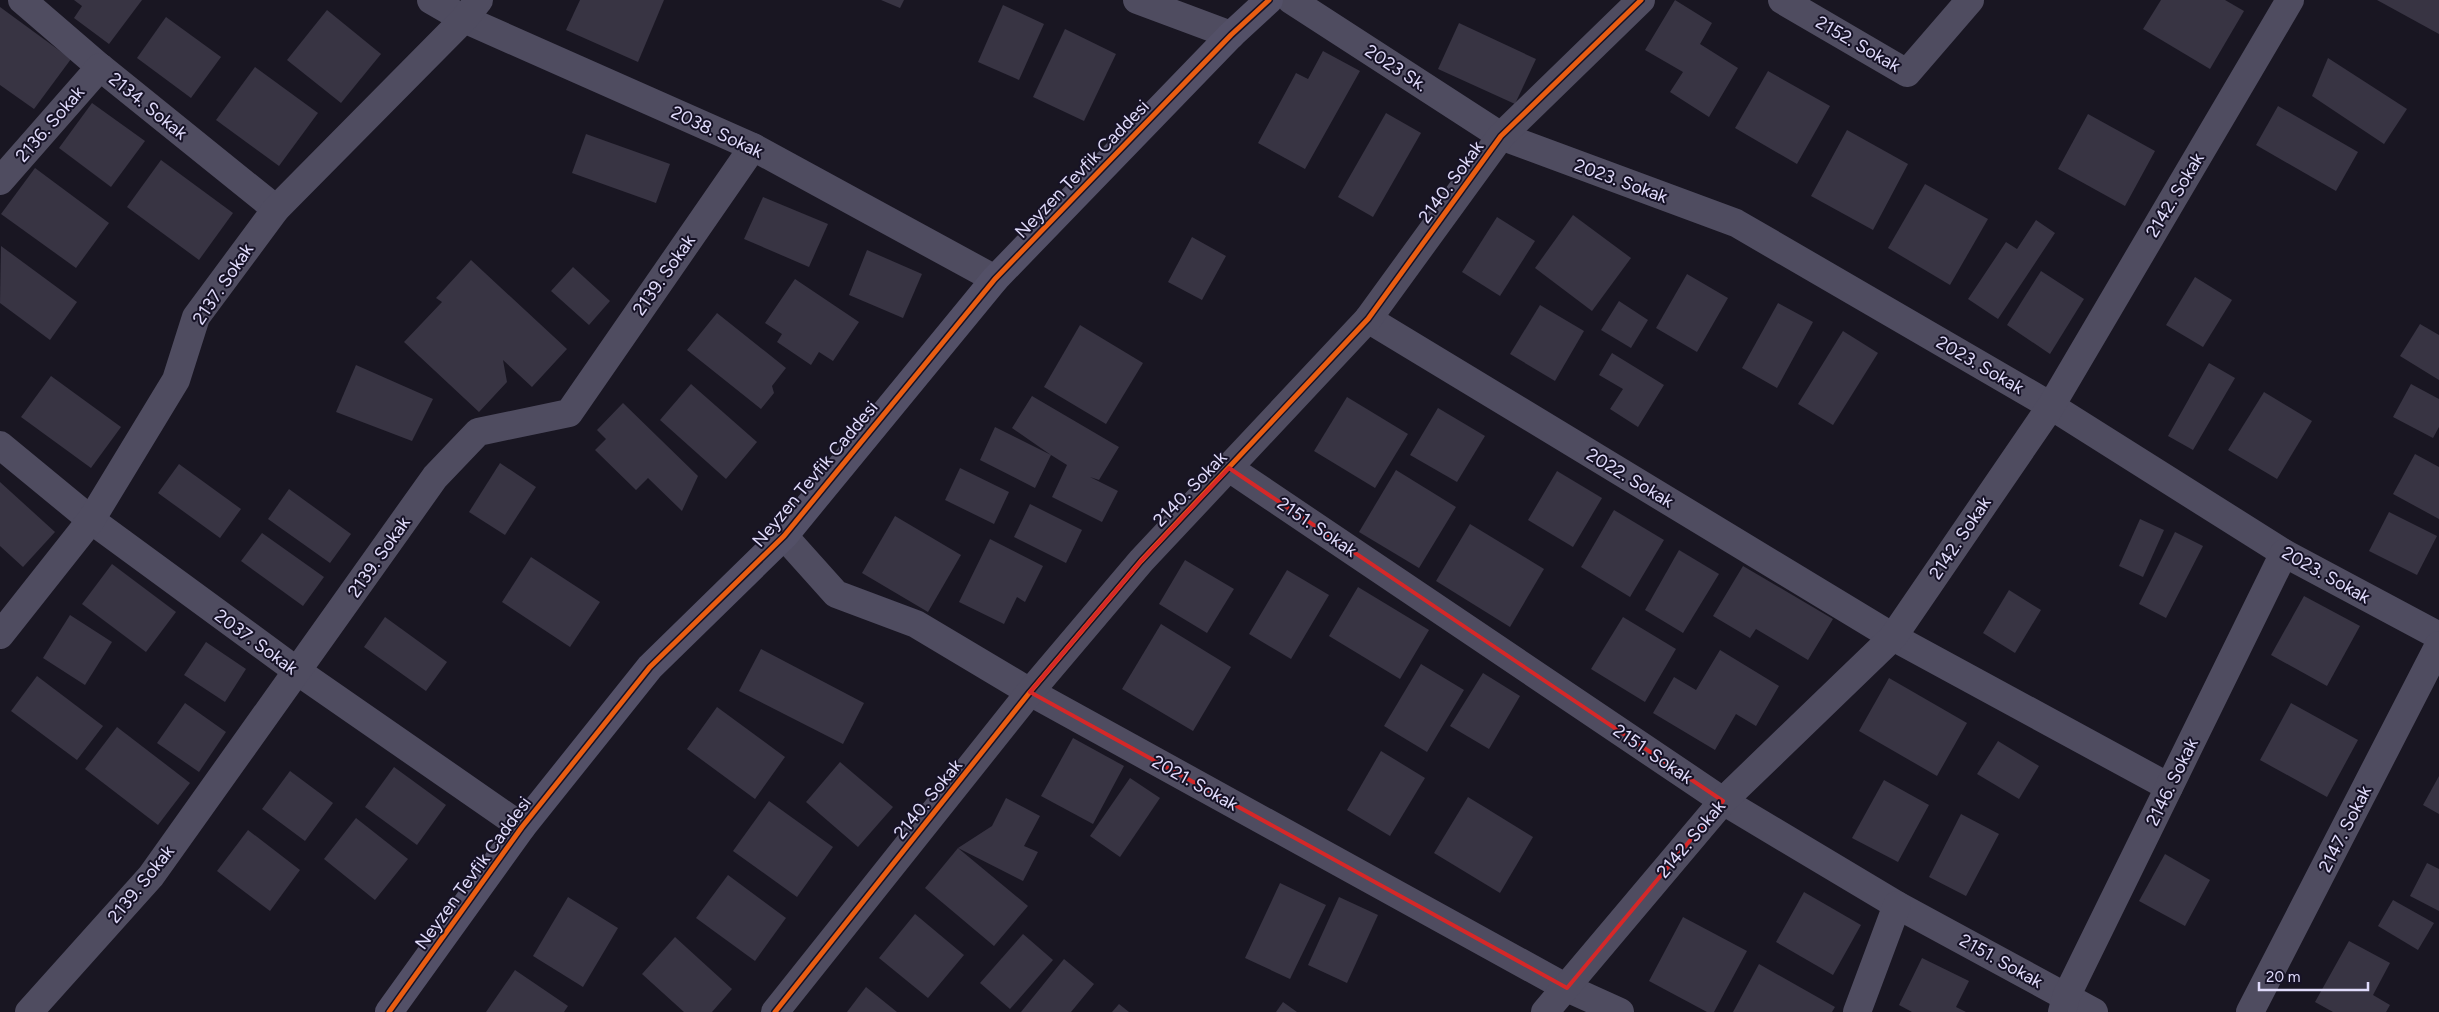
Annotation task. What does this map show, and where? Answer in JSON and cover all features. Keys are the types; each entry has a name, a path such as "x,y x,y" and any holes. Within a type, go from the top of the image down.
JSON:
{"street":[{"name":"2134. Sokak","path":"22,0 100,67 276,209"},
{"name":"2038. Sokak","path":"431,0 471,9 753,147 995,279"},
{"path":"1136,0 1231,36"},
{"name":"Neyzen Tevfik Caddesi","path":"389,1012 522,827 650,667 784,536 995,279 1231,36 1269,0"},
{"name":"2023 Sk.","path":"1292,0 1500,136"},
{"name":"2140. Sokak","path":"775,1012 1030,692 1141,561 1368,319 1500,136 1641,0"},
{"name":"2152. Sokak","path":"1782,0 1907,73 1970,0"},
{"name":"2142. Sokak","path":"1545,1012 1723,800 1892,637 2050,406 2290,0"},
{"name":"2137. Sokak","path":"0,635 91,520 176,380 196,317 276,209 471,9"},
{"name":"2136. Sokak","path":"0,181 100,67"},
{"name":"2023. Sokak","path":"1500,136 1736,223 2050,406 2284,553 2439,636"},
{"name":"2139. Sokak","path":"29,1012 151,876 435,477 478,432 569,413 753,147"},
{"name":"2022. Sokak","path":"1368,319 1892,637 2169,787"},
{"name":"2037. Sokak","path":"0,444 91,520 297,671 522,827"},
{"name":"2151. Sokak","path":"1229,468 1723,800 2064,1004 2094,1012"},
{"name":"2021. Sokak","path":"784,536 836,594 916,624 1030,692 1567,988 1620,1012"},
{"name":"2146. Sokak","path":"2064,1004 2284,553"},
{"name":"2147. Sokak","path":"2250,1012 2439,645"},
{"path":"1857,1012 1898,905"}],"highlighted area":[{"path":"1229,468 1723,801 1567,988 1030,692 1141,561"}],"building":[{"path":"74,0 142,0 109,44 74,18 82,6"},
{"path":"580,0 664,0 638,62 566,30"},
{"path":"881,0 904,0 900,8"},
{"path":"1675,0 1712,23 1700,44 1738,68 1709,117 1670,92 1683,72 1645,50"},
{"path":"2161,0 2225,0 2244,11 2210,69 2143,29"},
{"path":"2377,0 2439,0 2439,34"},
{"path":"1003,5 1044,24 1019,80 978,62"},
{"path":"0,7 71,59 34,109 0,85"},
{"path":"327,10 381,54 341,103 287,60"},
{"path":"166,17 221,57 191,98 137,58"},
{"path":"1459,23 1536,59 1515,104 1438,69"},
{"path":"1065,29 1116,54 1084,121 1033,97"},
{"path":"1323,51 1360,71 1305,169 1258,143 1296,73 1308,79"},
{"path":"2328,58 2407,109 2384,144 2312,96"},
{"path":"255,67 318,113 279,166 216,120"},
{"path":"1768,71 1830,106 1797,164 1735,128"},
{"path":"92,103 145,141 111,187 59,148"},
{"path":"2278,106 2358,152 2336,191 2256,145"},
{"path":"1386,113 1421,133 1373,217 1338,197"},
{"path":"2088,114 2155,151 2125,206 2058,169"},
{"path":"1847,130 1908,164 1873,230 1811,196"},
{"path":"586,134 670,164 656,203 572,173"},
{"path":"161,160 233,213 199,260 127,207"},
{"path":"35,168 109,223 76,268 1,214"},
{"path":"1925,184 1988,219 1950,285 1888,248"},
{"path":"763,197 828,224 809,267 744,239"},
{"path":"1573,215 1631,258 1592,311 1535,268"},
{"path":"1497,217 1535,241 1500,296 1462,272"},
{"path":"2036,220 2055,233 1998,319 1968,299 2006,242 2017,249"},
{"path":"1192,237 1226,256 1202,300 1168,282"},
{"path":"1,246 77,302 50,340 0,303"},
{"path":"867,250 922,274 903,318 849,295"},
{"path":"471,260 567,349 532,387 503,360 507,382 479,412 404,342 442,302 436,298"},
{"path":"573,267 610,301 589,325 551,291"},
{"path":"2041,271 2084,299 2050,354 2007,325"},
{"path":"1687,274 1728,298 1697,352 1656,328"},
{"path":"2195,277 2232,300 2203,347 2166,325"},
{"path":"795,279 859,322 833,361 819,352 811,365 777,342 782,334 765,323"},
{"path":"1619,301 1648,320 1631,348 1601,330"},
{"path":"1778,303 1813,322 1777,388 1742,368"},
{"path":"1540,305 1584,331 1555,381 1510,354"},
{"path":"717,313 786,368 772,386 774,393 761,409 687,350"},
{"path":"2420,324 2439,335 2439,380 2400,356"},
{"path":"1080,325 1143,363 1106,424 1044,387"},
{"path":"1843,331 1878,353 1833,425 1798,404"},
{"path":"1612,353 1664,385 1638,427 1610,409 1623,389 1599,375"},
{"path":"2209,363 2235,378 2193,450 2168,436"},
{"path":"356,365 433,399 412,441 336,412"},
{"path":"51,376 121,427 91,468 21,417"},
{"path":"691,384 757,442 726,479 660,420"},
{"path":"2411,384 2439,399 2439,427 2433,438 2393,417"},
{"path":"2264,392 2312,421 2277,479 2228,450"},
{"path":"1032,396 1119,447 1099,480 1090,477 1118,491 1102,522 1052,497 1067,465 1012,428"},
{"path":"1347,397 1408,434 1375,488 1314,451"},
{"path":"623,403 698,476 682,511 648,478 636,490 595,450 606,439 597,430"},
{"path":"1438,408 1485,436 1457,482 1410,455"},
{"path":"995,427 1051,455 1035,488 980,460"},
{"path":"2415,454 2439,467 2439,519 2393,494"},
{"path":"500,463 536,487 505,535 469,512"},
{"path":"179,464 241,509 220,538 158,493"},
{"path":"960,468 1009,492 994,524 945,500"},
{"path":"1396,470 1456,507 1419,568 1359,532"},
{"path":"1557,471 1602,498 1573,547 1528,520"},
{"path":"0,482 55,532 23,567 0,546"},
{"path":"289,489 351,534 330,563 268,519"},
{"path":"1030,504 1082,530 1066,563 1014,537"},
{"path":"1614,510 1664,540 1630,597 1581,567"},
{"path":"2389,512 2437,536 2417,575 2369,551"},
{"path":"895,516 961,555 928,612 862,573"},
{"path":"2140,519 2164,530 2143,577 2119,566"},
{"path":"1470,524 1544,569 1510,627 1436,581"},
{"path":"2175,532 2203,546 2166,618 2139,604"},
{"path":"262,533 324,577 303,606 241,561"},
{"path":"990,539 1043,566 1025,602 1017,597 1004,624 959,602"},
{"path":"1679,550 1719,574 1683,633 1645,610"},
{"path":"531,557 600,602 570,647 502,602"},
{"path":"1185,560 1234,589 1207,633 1159,604"},
{"path":"112,564 176,612 146,652 82,604"},
{"path":"1743,566 1833,619 1808,660 1756,629 1750,638 1713,616"},
{"path":"1287,570 1329,595 1291,659 1249,634"},
{"path":"1358,587 1429,630 1400,679 1329,636"},
{"path":"2009,590 2041,610 2015,653 1983,633"},
{"path":"2304,596 2360,626 2327,686 2271,655"},
{"path":"70,615 112,642 85,685 43,658"},
{"path":"385,617 447,662 426,691 364,647"},
{"path":"1623,617 1676,649 1645,702 1591,669"},
{"path":"1161,624 1231,667 1193,731 1122,689"},
{"path":"206,642 246,669 225,702 184,675"},
{"path":"761,649 864,703 843,744 739,691"},
{"path":"1720,650 1779,686 1756,726 1736,714 1715,750 1653,713 1674,677 1696,690"},
{"path":"1421,664 1464,690 1427,752 1384,726"},
{"path":"1483,673 1520,696 1489,749 1450,726"},
{"path":"37,676 103,726 77,760 11,711"},
{"path":"1889,678 1967,723 1937,776 1859,731"},
{"path":"185,703 226,732 199,772 157,743"},
{"path":"2291,703 2358,740 2327,797 2260,760"},
{"path":"717,707 785,757 755,799 687,749"},
{"path":"117,727 190,783 158,825 85,769"},
{"path":"1073,738 1124,766 1093,824 1041,796"},
{"path":"1998,741 2039,766 2019,799 1977,774"},
{"path":"1381,751 1425,778 1390,836 1347,810"},
{"path":"840,762 893,807 858,847 806,802"},
{"path":"394,767 446,805 417,845 365,807"},
{"path":"290,771 333,803 305,841 262,809"},
{"path":"2439,776 2439,814 2423,805"},
{"path":"1130,778 1160,798 1120,857 1090,836"},
{"path":"1884,780 1929,805 1898,862 1852,838"},
{"path":"1468,797 1533,837 1500,893 1434,853"},
{"path":"1006,798 1040,816 1024,846 1038,852 1023,881 958,848 992,826"},
{"path":"769,801 833,847 797,897 733,851"},
{"path":"1961,814 1999,834 1966,896 1929,877"},
{"path":"356,818 408,859 375,900 324,859"},
{"path":"248,830 300,870 270,911 217,871"},
{"path":"958,848 1028,906 994,946 925,888"},
{"path":"2165,854 2210,880 2185,926 2139,901"},
{"path":"2427,863 2439,869 2439,911 2410,896"},
{"path":"728,875 786,918 755,961 696,918"},
{"path":"1280,883 1326,905 1290,979 1245,958"},
{"path":"1804,892 1861,925 1833,975 1776,942"},
{"path":"568,897 618,928 583,987 533,956"},
{"path":"1339,897 1378,915 1347,983 1308,965"},
{"path":"2393,900 2434,923 2418,950 2378,926"},
{"path":"915,914 964,955 928,998 879,958"},
{"path":"1683,917 1747,951 1714,1012 1707,1012 1649,981"},
{"path":"1023,934 1053,960 1010,1009 980,983"},
{"path":"675,937 732,989 712,1012 684,1012 642,974"},
{"path":"2349,941 2390,963 2373,995 2390,1005 2386,1012 2333,1012 2315,1002"},
{"path":"1922,958 1969,981 1956,1007 1966,1012 1912,1012 1899,1005"},
{"path":"1064,959 1094,984 1071,1012 1021,1012"},
{"path":"1759,964 1835,1007 1832,1012 1733,1012"},
{"path":"515,970 568,1006 564,1012 486,1012"},
{"path":"866,987 897,1012 847,1012"},
{"path":"1283,1002 1297,1012 1276,1012"},
{"path":"1119,1004 1129,1012 1112,1012"}],"cycle path":[{"path":"389,1012 522,827 650,667 784,536 995,279 1231,35 1269,0"},
{"path":"775,1012 1030,692 1141,561 1368,319 1501,136 1641,0"}]}
